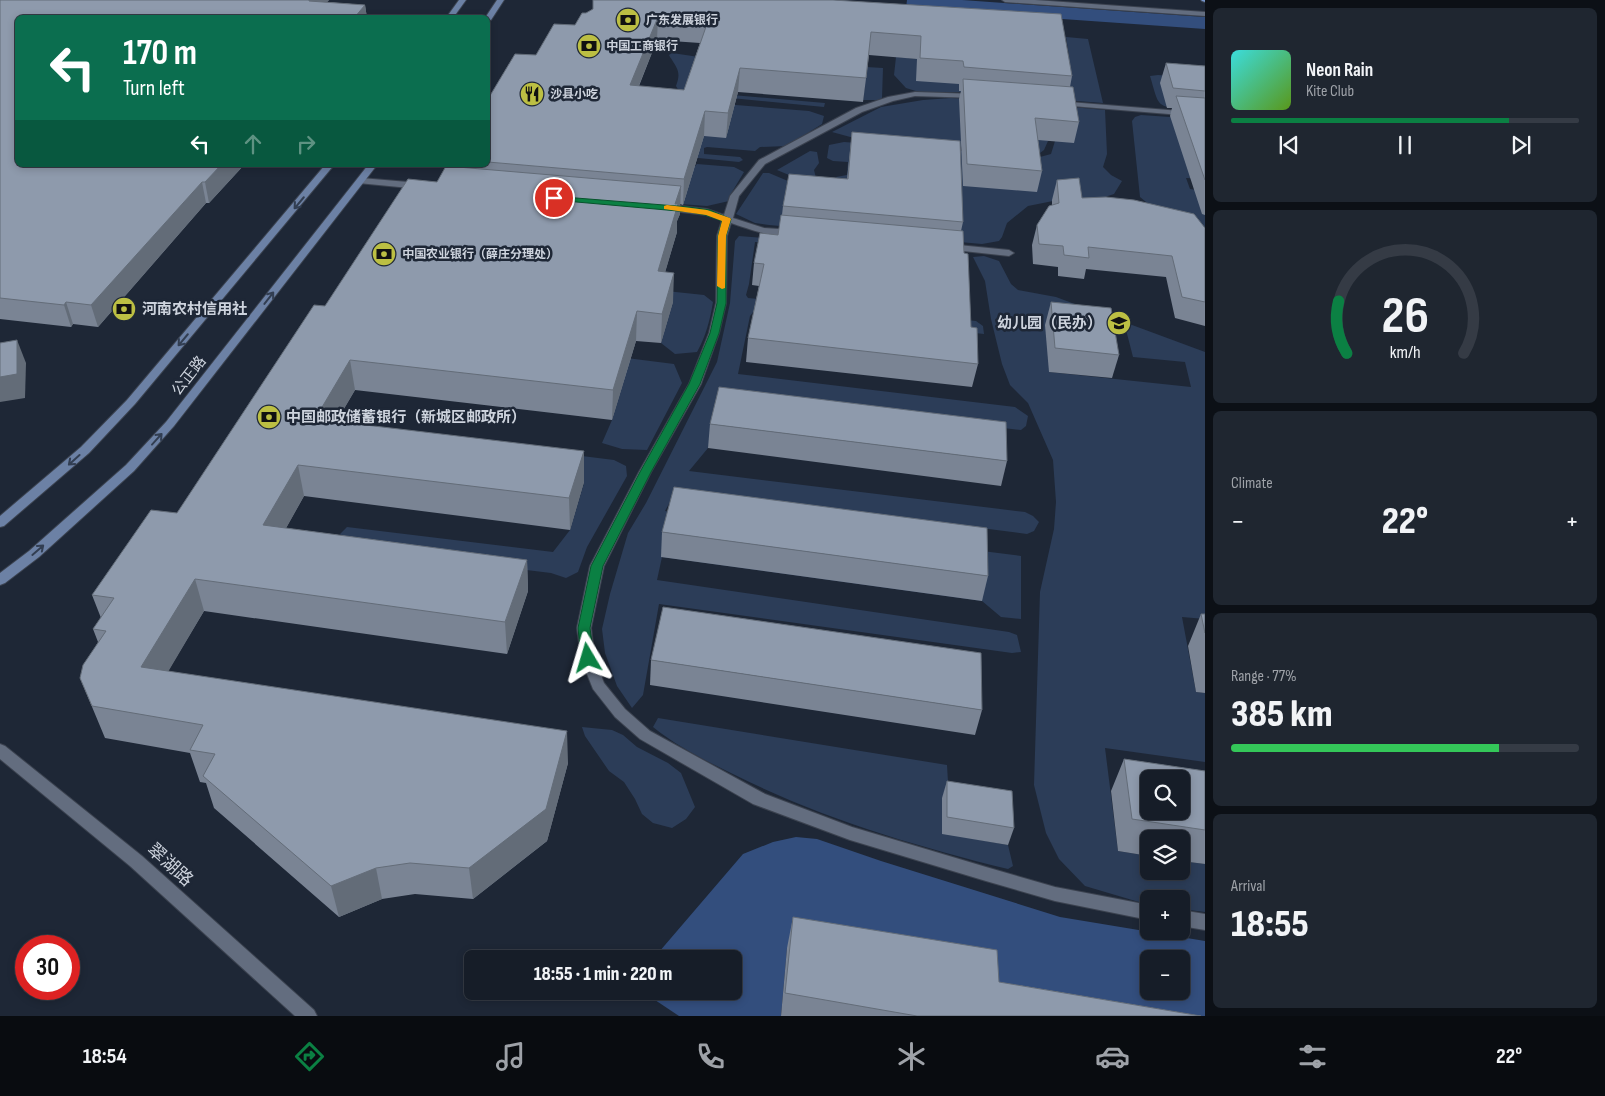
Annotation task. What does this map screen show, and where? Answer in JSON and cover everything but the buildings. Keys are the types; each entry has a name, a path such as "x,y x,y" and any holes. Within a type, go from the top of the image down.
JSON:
{"main road":[{"path":"451,15 463,0"},
{"path":"490,15 502,0"},
{"name":"公正路","path":"0,523 85,450 131,402 328,167"},
{"name":"公正路","path":"0,580 34,554 130,468 170,424 372,167"}],"street":[{"path":"1004,0 1205,14"},
{"path":"987,97 914,94 890,99 859,110 762,162 735,196 722,236 721,303 714,333 694,384 645,472 597,566 584,628 588,658 598,686 620,713 645,735 759,799 850,833 995,876 1064,896 1140,911"},
{"path":"1056,102 1205,115"},
{"path":"361,181 430,187"},
{"path":"649,206 707,212 763,230 803,234"},
{"path":"942,247 1009,253"},
{"name":"翠湖路","path":"0,750 136,861 308,1016"},
{"path":"1190,920 1205,922"}],"shaded area":[{"path":"907,0 962,0 1205,17 1205,29 906,8"},
{"path":"1066,37 1088,39 1103,103 963,92 919,92 906,88 894,75 896,57 942,61 1022,53 1069,56"},
{"path":"672,53 699,57 883,68 882,98 879,100 863,100 865,84 697,92 825,103 824,107 680,93 676,86 678,71 669,55"},
{"path":"1150,76 1205,79 1188,110 1169,108 1160,103 1155,94"},
{"path":"562,91 809,111 824,116 822,124 787,146 760,147 755,151 704,148 704,154 740,157 743,160 739,162 688,157"},
{"path":"951,98 1105,110 1107,154 1103,167 1111,175 1122,181 1114,194 1099,199 1053,201 1028,206 1007,223 999,241 982,244 769,225 755,223 736,214 763,173 769,173 788,181 839,182 836,177 847,175 848,162 833,161 827,158 829,145 844,142 1040,157 1051,154 1055,141 1048,141 1044,150 1040,153 854,138 832,132 881,107 923,100"},
{"path":"1141,115 1199,119 1205,179 1186,178 1190,189 1205,191 1205,230 1151,206 1140,197 1132,121 1135,117"},
{"path":"810,151 817,152 819,163 814,170 816,178 808,183 777,170"},
{"path":"697,164 734,167 744,172 729,201 707,206 492,190 694,167"},
{"path":"739,236 959,254 755,242 746,295 748,298 976,321 983,326 984,334 763,310 754,311 750,316 738,374 1015,407 1028,416 1026,426 1021,430 723,395 708,448 689,471 1025,512 1039,522 1034,531 1027,534 677,489 665,511 1021,556 1021,619 1001,617 982,601 662,557 657,580 1009,632 1017,635 1021,652 1012,653 659,604 643,695 632,708 617,686 605,653 602,629 610,594 628,533 646,503 717,362 730,303 735,241"},
{"path":"984,256 999,261 1011,284 1018,290 1056,297 1112,318 1115,332 1104,331 1049,372 1191,387 1185,362 1133,357 1124,322 1205,352 1205,619 1182,617 1196,692 1205,693 1205,762 1105,748 1118,851 1140,855 1140,880 1190,880 1190,862 1205,864 1205,912 1190,910 1190,890 1140,890 1140,902 1085,886 1059,859 1046,833 1034,785 1040,592 1054,529 1056,502 1053,460 1028,403 1010,385 1002,364 991,319 985,281 973,257"},
{"path":"439,267 704,295 713,302 707,328 697,352 675,354 661,343 673,302"},
{"path":"595,354 674,364 682,383 647,450 622,449 602,443 612,420 624,380"},
{"path":"335,425 614,460 626,466 627,476 587,547 578,572 566,578 551,573 353,549 340,534 347,527 553,552 570,530 584,483"},
{"path":"658,718 947,765 949,799 942,798 942,833 1008,845 1013,866 1008,869 938,851 835,818 801,805 735,775 682,747 653,727"},
{"path":"582,727 612,730 623,735 637,747 668,763 681,773 695,807 686,819 672,828 653,823 642,814 624,782 609,771 585,736"},
{"path":"796,837 817,839 1060,917 1140,930 1140,940 1190,939 1205,941 1205,1016 1009,1016 787,948 781,1016 679,1016 655,1000 742,1000 742,950 661,950 743,854 773,842"}],"slow traffic":[{"path":"667,208 707,212 727,219 722,236 722,286"}],"place":[{"name":"广东发展银行","path":"628,20"},
{"name":"中国工商银行","path":"589,46"},
{"name":"沙县小吃","path":"532,94"},
{"name":"中国农业银行（薛庄分理处）","path":"384,254"},
{"name":"河南农村信用社","path":"124,309"},
{"name":"幼儿园（民办）","path":"1119,323"},
{"name":"中国邮政储蓄银行（新城区邮政所）","path":"269,417"}],"route":[{"path":"554,198 707,212 727,219 722,236 721,303 714,333 694,384 673,426 645,472 597,566 584,628 588,658"}]}
